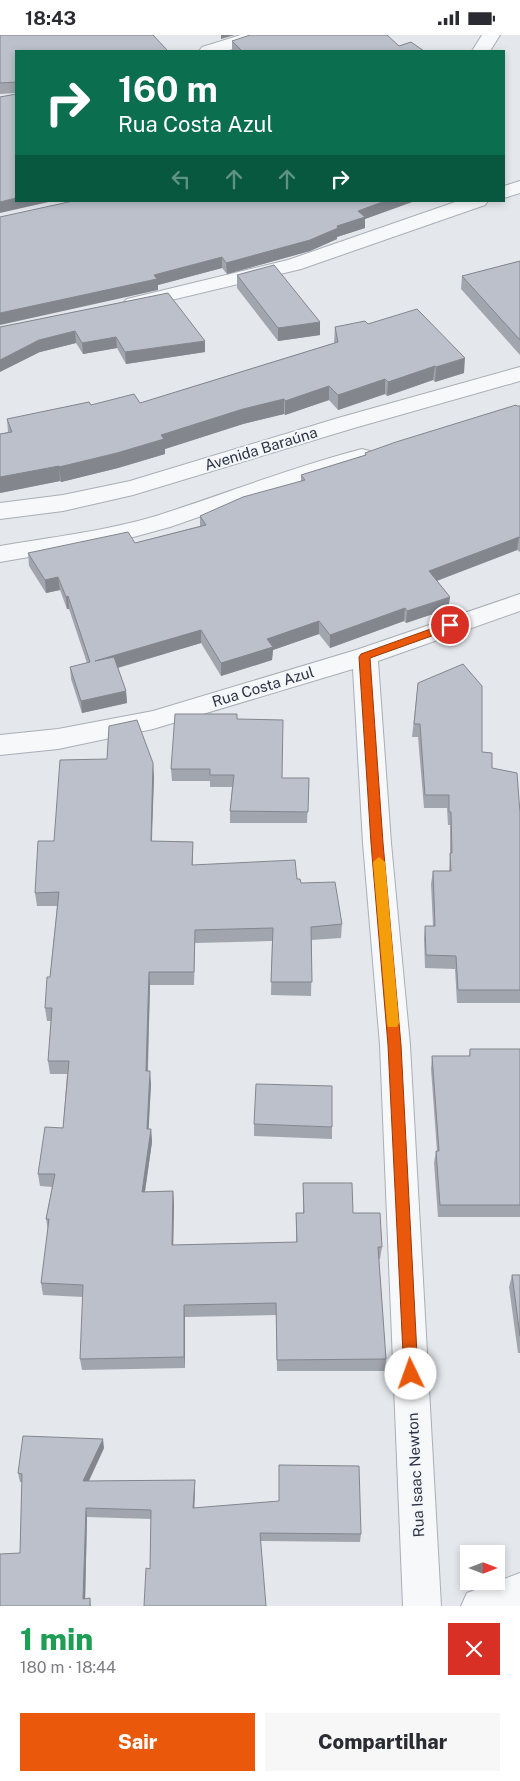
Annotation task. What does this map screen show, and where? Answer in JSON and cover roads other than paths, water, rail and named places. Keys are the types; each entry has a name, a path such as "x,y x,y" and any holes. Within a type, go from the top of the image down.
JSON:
{"street":[{"path":"211,50 260,35"},
{"path":"482,50 492,35"},
{"path":"505,192 520,187"},
{"path":"112,307 294,265 475,202"},
{"name":"Avenida Baraúna","path":"0,511 63,503 133,488 346,423 520,374"},
{"path":"0,554 115,534 162,522 251,491 381,450"},
{"name":"Rua Costa Azul","path":"0,745 58,739 126,726 365,657 520,602"},
{"name":"Rua Isaac Newton","path":"365,657 377,843 395,1045 422,1606"},
{"path":"480,1606 520,1592"}]}
